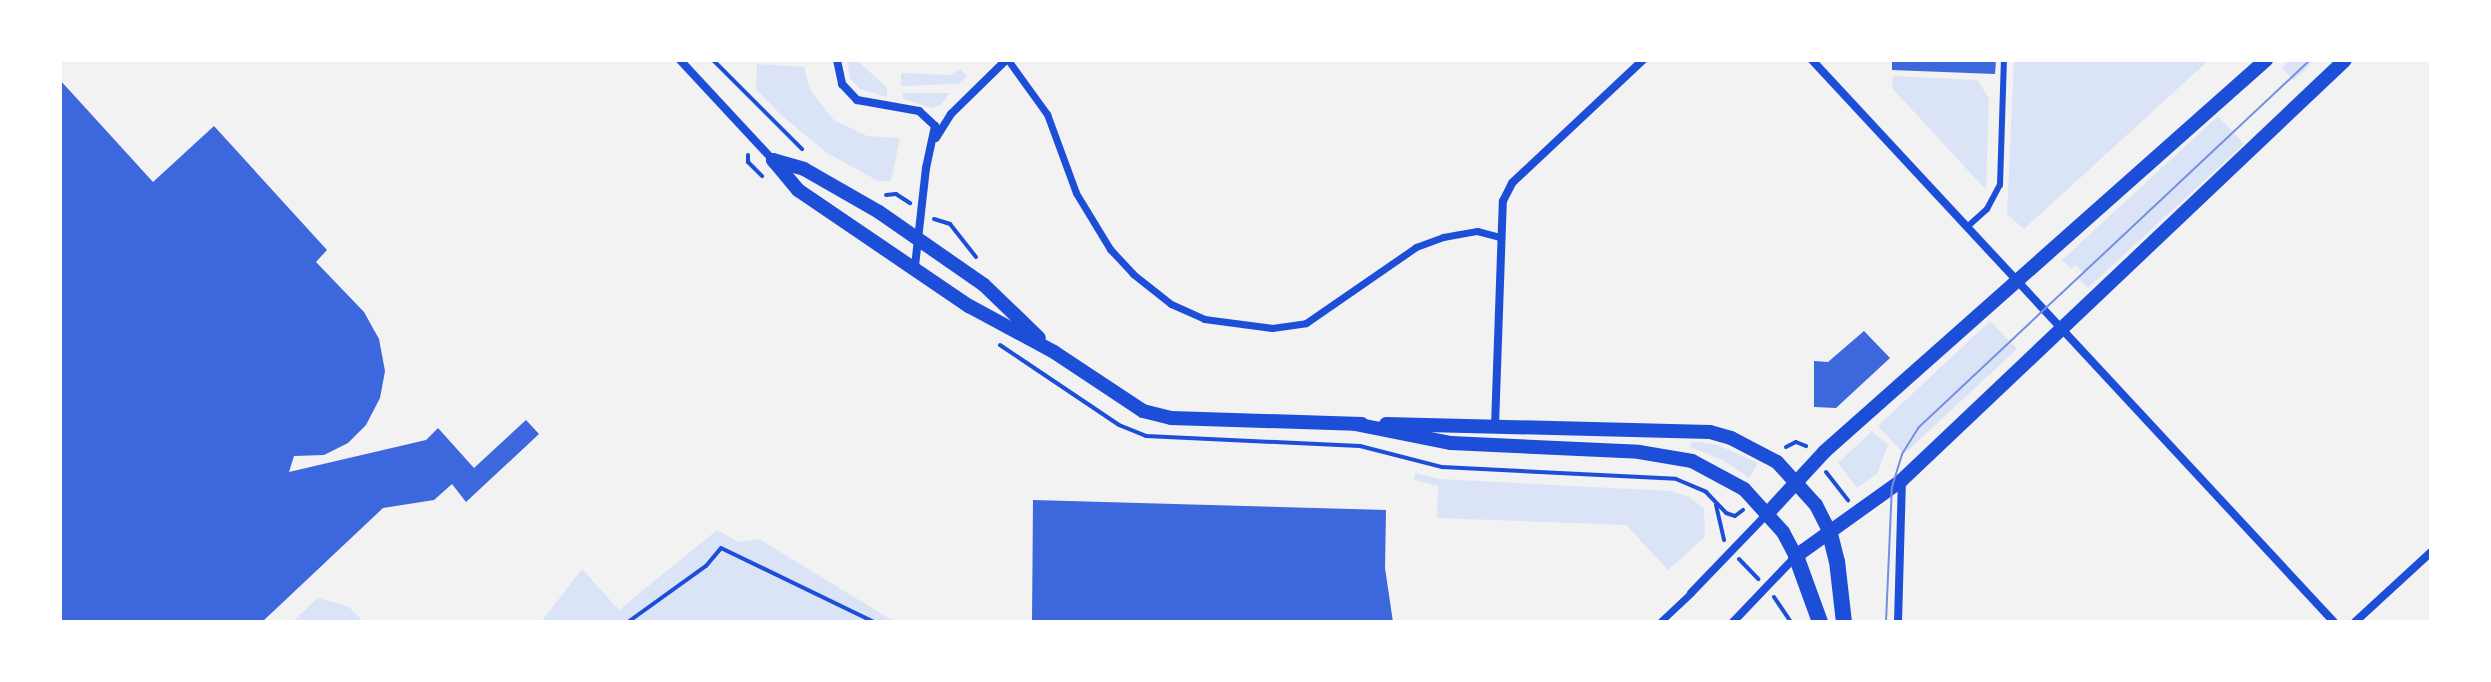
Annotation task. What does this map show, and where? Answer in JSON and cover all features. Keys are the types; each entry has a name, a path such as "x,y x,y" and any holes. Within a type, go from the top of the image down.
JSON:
{"main road":[{"path":"1829,530 1837,561 1844,622"},
{"path":"1796,556 1820,622"}],"street":[{"path":"680,60 798,190 915,266 969,306 1054,352 1143,411 1171,418 1710,432 1758,450 1796,479 1816,505 1829,530"},
{"path":"837,60 839,77 851,96 864,103 924,114 935,126 926,168 915,266"},
{"path":"934,142 951,114 1007,60 1047,114 1076,193 1110,249 1133,274 1171,304 1204,319 1272,328 1306,323 1416,247 1443,237 1477,231 1500,237"},
{"path":"1495,426 1503,201 1512,183 1634,64 1643,60"},
{"path":"1812,60 2334,622"},
{"path":"1660,622 1824,452 2266,60"},
{"path":"1733,622 1796,556 1902,480 2345,60"},
{"path":"773,160 804,169 918,238 984,285 1054,352"},
{"path":"1355,424 1451,443 1666,454 1716,471 1744,489 1768,513 1796,556"},
{"path":"1898,622 1902,480"},
{"path":"2355,622 2431,552"}],"lane":[{"path":"1967,227 1987,209 2000,185 2004,60"}],"path":[{"path":"713,60 771,122 811,156"},
{"path":"879,194 896,194"},
{"path":"950,224 964,244 983,261"},
{"path":"1781,453 1788,444 1804,444"},
{"path":"1442,467 1676,479 1706,492 1735,516 1743,509"},
{"path":"1828,475 1844,496"},
{"path":"1716,503 1723,537 1729,548"},
{"path":"628,622 706,566 721,548 874,622"},
{"path":"1741,561 1760,581"},
{"path":"1781,605 1791,622"}],"shaded area":[{"path":"847,60 857,60 887,88 887,97 860,89 850,79"},
{"path":"2014,60 2209,60 2024,229 2007,214"},
{"path":"2290,60 2315,60 2293,81 2282,67"},
{"path":"757,64 804,67 810,90 834,120 867,136 900,138 891,181 878,181 827,153 781,115 756,89"},
{"path":"960,69 967,76 958,84 901,86 901,73 950,75"},
{"path":"1893,76 1977,80 1989,98 1986,190 1892,88"},
{"path":"903,93 950,93 941,105 932,108 903,99"},
{"path":"2218,116 2244,144 2088,288 2078,278 2083,273 2076,265 2071,269 2062,260"},
{"path":"1990,321 2017,349 1904,454 1878,426"},
{"path":"1872,431 1888,445 1877,474 1857,488 1838,463"},
{"path":"1692,441 1718,445 1758,463 1749,478 1723,460 1690,447"},
{"path":"1415,473 1439,479 1671,491 1689,497 1704,508 1705,537 1668,570 1626,525 1437,518 1438,486 1414,480"},
{"path":"717,530 739,542 759,539 895,622 541,622 582,569 619,610"},
{"path":"318,598 349,607 364,622 292,622"}],"building":[{"path":"1892,60 1996,60 1995,74 1892,70"},
{"path":"60,80 153,182 214,126 327,250 316,262 364,312 379,339 385,371 380,398 366,425 348,443 324,455 294,456 289,472 426,440 438,428 474,468 526,420 539,434 466,502 452,484 434,500 383,508 262,622 60,622"},
{"path":"1864,331 1890,358 1836,408 1814,407 1814,361 1828,362"},
{"path":"1033,500 1386,510 1385,568 1393,622 1032,622"}],"tram line":[{"path":"1886,622 1892,487 1902,454 1918,428 2310,60"}]}
